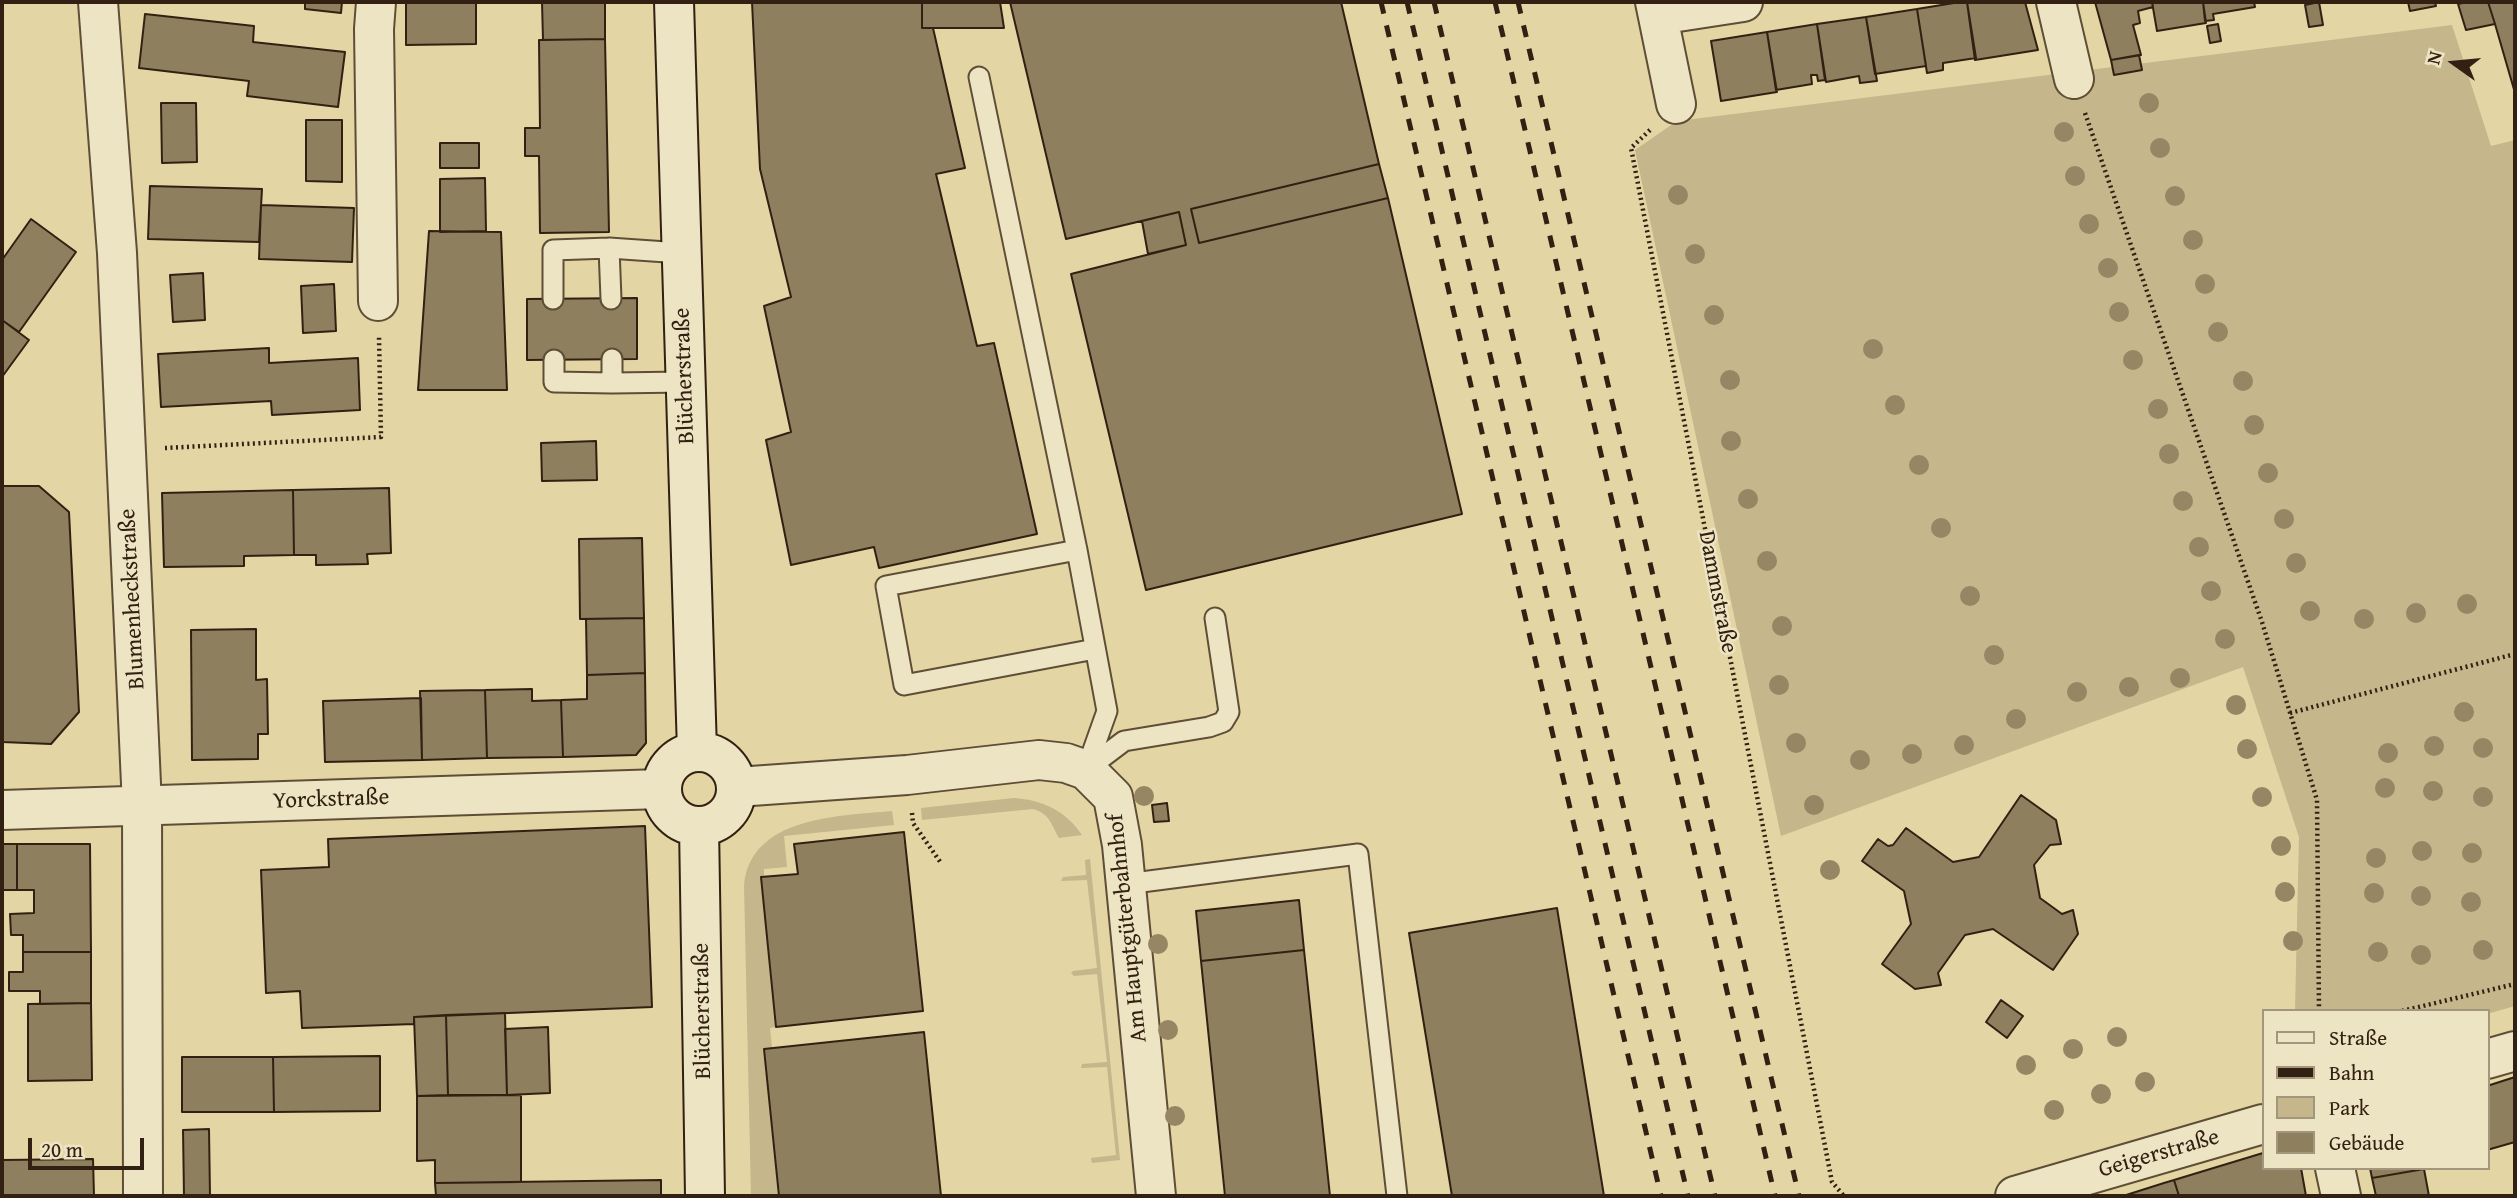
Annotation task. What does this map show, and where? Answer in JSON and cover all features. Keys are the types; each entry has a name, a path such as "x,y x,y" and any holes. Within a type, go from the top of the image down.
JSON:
{"street":[{"name":"Blumenheckstraße","path":"98,2 117,253 142,806 143,1196"},
{"path":"376,2 374,29 378,301"},
{"name":"Blücherstraße","path":"674,2 697,751"},
{"path":"1676,104 1657,8 1743,2"},
{"path":"2056,2 2074,79"},
{"path":"697,751 711,753 724,760 732,771 737,787 735,802 727,814 714,823 699,827 685,824 673,816 664,804 661,789 663,775 671,763 682,754 697,751"},
{"path":"737,787 907,775 1039,760 1066,763 1086,770"},
{"name":"Am Hauptgüterbahnhof","path":"1086,770 1113,797 1126,884 1156,1196"},
{"name":"Yorckstraße","path":"2,810 661,789"},
{"name":"Blücherstraße","path":"699,827 705,1196"},
{"path":"2489,1058 2515,1051"},
{"name":"Geigerstraße","path":"2015,1196 2262,1124"},
{"path":"2335,1170 2340,1196"}],"lane":[{"path":"979,77 1077,550 1107,711 1086,770"},
{"path":"610,248 611,299"},
{"path":"553,299 553,250 610,248 681,253"},
{"path":"612,359 612,383"},
{"path":"554,360 554,382 685,382"},
{"path":"1077,550 886,586 902,673 905,685 1096,649"},
{"path":"1086,770 1124,741 1209,727 1223,722 1228,712 1215,618"},
{"path":"1126,884 1358,854 1397,1196"}],"path":[{"path":"2074,79 2262,622 2317,800 2319,1009"},
{"name":"Dammstraße","path":"1676,104 1631,148 1832,1182 1844,1196"},
{"path":"126,450 381,437 378,301"},
{"path":"2290,713 2515,654"},
{"path":"907,775 913,823 940,863"},
{"path":"2410,1009 2515,984"}],"green space":[{"path":"2452,25 2491,146 2515,140 2515,1006 2489,1013 2489,1009 2295,1009 2299,837 2243,667 1781,836 1635,150 1677,121"},
{"path":"1014,798 1035,801 1053,808 1069,819 1082,835 1059,838 1047,817 1033,809 922,820 921,808"},
{"path":"892,811 894,825 784,836 787,867 764,869 764,877 761,878 776,1027 770,1028 772,1048 764,1049 779,1196 751,1196 744,886 750,863 762,845 801,824 824,818"},
{"path":"1090,859 1120,1160 1092,1163 1091,1158 1116,1155 1107,1067 1081,1068 1082,1064 1107,1062 1097,974 1074,976 1071,973 1097,968 1087,880 1061,881 1063,877 1086,875 1085,860"}],"building":[{"path":"305,2 342,2 341,13 305,9"},
{"path":"406,2 476,2 476,44 406,45"},
{"path":"542,2 605,2 605,39 543,40"},
{"path":"752,2 922,2 922,28 933,28 965,168 936,174 977,346 994,343 1037,534 879,568 874,547 791,565 766,440 791,432 764,306 791,297 760,169"},
{"path":"922,2 1000,2 1004,28 922,28"},
{"path":"1010,2 1341,2 1379,164 1191,209 1199,243 1388,198 1462,514 1146,590 1071,274 1186,245 1179,212 1066,239"},
{"path":"1967,2 1976,58 1943,63 1943,70 1927,73 1917,9"},
{"path":"1967,2 2025,2 2038,50 1975,60"},
{"path":"2095,2 2152,2 2153,7 2138,11 2140,23 2133,25 2141,55 2111,60"},
{"path":"2152,2 2203,2 2206,23 2157,31"},
{"path":"2203,2 2254,2 2255,7 2213,14 2214,20 2205,21"},
{"path":"2319,2 2323,25 2309,27 2305,5"},
{"path":"2408,2 2435,2 2436,6 2410,11"},
{"path":"2488,2 2495,24 2466,30 2458,4"},
{"path":"2488,2 2515,2 2515,93 2495,24"},
{"path":"1917,9 1926,66 1875,74 1866,17"},
{"path":"145,14 254,26 253,42 345,52 338,107 247,96 249,81 139,68"},
{"path":"1866,17 1877,81 1860,83 1859,76 1826,82 1817,24"},
{"path":"1817,24 1825,80 1818,81 1817,75 1811,75 1812,84 1776,90 1767,32"},
{"path":"2218,24 2221,41 2210,43 2207,26"},
{"path":"1767,32 1777,92 1721,101 1711,41"},
{"path":"605,39 609,232 540,233 539,156 525,156 525,128 540,128 539,40"},
{"path":"2139,55 2142,70 2114,75 2111,60"},
{"path":"161,103 196,103 197,162 162,163"},
{"path":"306,120 342,120 342,182 306,181"},
{"path":"440,143 479,143 479,168 440,168"},
{"path":"1379,164 1388,198 1199,243 1191,209"},
{"path":"485,178 486,231 440,232 440,179"},
{"path":"150,186 262,189 259,242 148,239"},
{"path":"261,205 354,208 352,262 259,259"},
{"path":"1179,212 1186,245 1148,254 1142,221"},
{"path":"31,219 76,252 19,332 2,320 2,260"},
{"path":"429,231 501,232 507,390 418,390"},
{"path":"203,273 205,320 173,322 170,275"},
{"path":"334,284 336,331 303,333 301,286"},
{"path":"637,298 637,359 527,360 527,299"},
{"path":"2,320 29,340 2,377"},
{"path":"269,348 269,363 358,358 360,410 272,415 271,401 161,407 158,354"},
{"path":"596,441 597,480 542,481 541,443"},
{"path":"2,486 39,486 69,512 79,712 51,744 2,742"},
{"path":"389,488 391,553 367,554 368,564 316,565 316,555 294,555 293,490"},
{"path":"293,490 294,555 244,556 244,566 164,567 162,493"},
{"path":"642,538 644,618 580,619 579,539"},
{"path":"644,618 645,673 587,675 586,619"},
{"path":"256,629 256,680 267,679 268,734 258,734 258,759 192,760 191,630"},
{"path":"645,673 646,743 636,755 563,757 561,700 587,699 587,675"},
{"path":"532,689 532,701 561,700 563,757 487,758 485,690"},
{"path":"485,690 487,758 422,760 420,691"},
{"path":"421,698 422,760 325,762 323,701"},
{"path":"2021,795 2056,820 2061,844 2050,845 2034,865 2040,898 2062,914 2073,910 2078,934 2053,970 1993,929 1965,935 1938,973 1941,985 1915,989 1882,964 1911,924 1904,891 1862,861 1878,839 1888,846 1893,845 1906,828 1953,862 1979,857"},
{"path":"1167,803 1169,821 1154,822 1152,805"},
{"path":"645,826 652,1007 414,1017 414,1024 302,1028 300,991 266,993 261,870 329,867 328,839"},
{"path":"904,832 923,1011 776,1027 761,877 798,874 794,844"},
{"path":"2,844 17,844 17,890 2,890"},
{"path":"17,844 90,844 91,952 23,952 23,935 11,935 10,914 34,913 34,890 17,890"},
{"path":"1299,900 1304,950 1201,961 1196,911"},
{"path":"1557,908 1604,1196 1452,1196 1409,933"},
{"path":"1304,950 1330,1196 1225,1196 1201,961"},
{"path":"23,952 91,952 91,1003 40,1004 40,991 9,991 9,972 23,972"},
{"path":"2001,1000 2023,1016 2007,1038 1986,1022"},
{"path":"91,1003 92,1080 28,1081 28,1004"},
{"path":"505,1013 507,1095 448,1095 446,1015"},
{"path":"446,1015 448,1095 417,1096 414,1017"},
{"path":"548,1027 550,1093 507,1095 505,1029"},
{"path":"924,1032 941,1196 779,1196 764,1049"},
{"path":"380,1056 380,1111 274,1112 273,1057"},
{"path":"182,1057 273,1057 274,1112 182,1112"},
{"path":"2515,1077 2515,1142 2489,1149 2489,1085"},
{"path":"521,1095 521,1182 435,1183 435,1160 417,1161 417,1096"},
{"path":"209,1129 210,1196 184,1196 183,1130"},
{"path":"2262,1153 2262,1170 2301,1170 2306,1196 2179,1196 2174,1180"},
{"path":"93,1159 94,1196 2,1196 2,1160"},
{"path":"2370,1170 2418,1170 2372,1178"},
{"path":"2424,1170 2429,1196 2376,1196 2372,1178"},
{"path":"661,1180 661,1196 436,1196 435,1183"},
{"path":"2174,1180 2179,1196 2123,1196 2164,1183"}],"railway":[{"path":"1381,2 1661,1196"},
{"path":"1407,2 1688,1196"},
{"path":"1434,2 1715,1196"},
{"path":"1495,2 1775,1196"},
{"path":"1518,2 1799,1196"}]}
